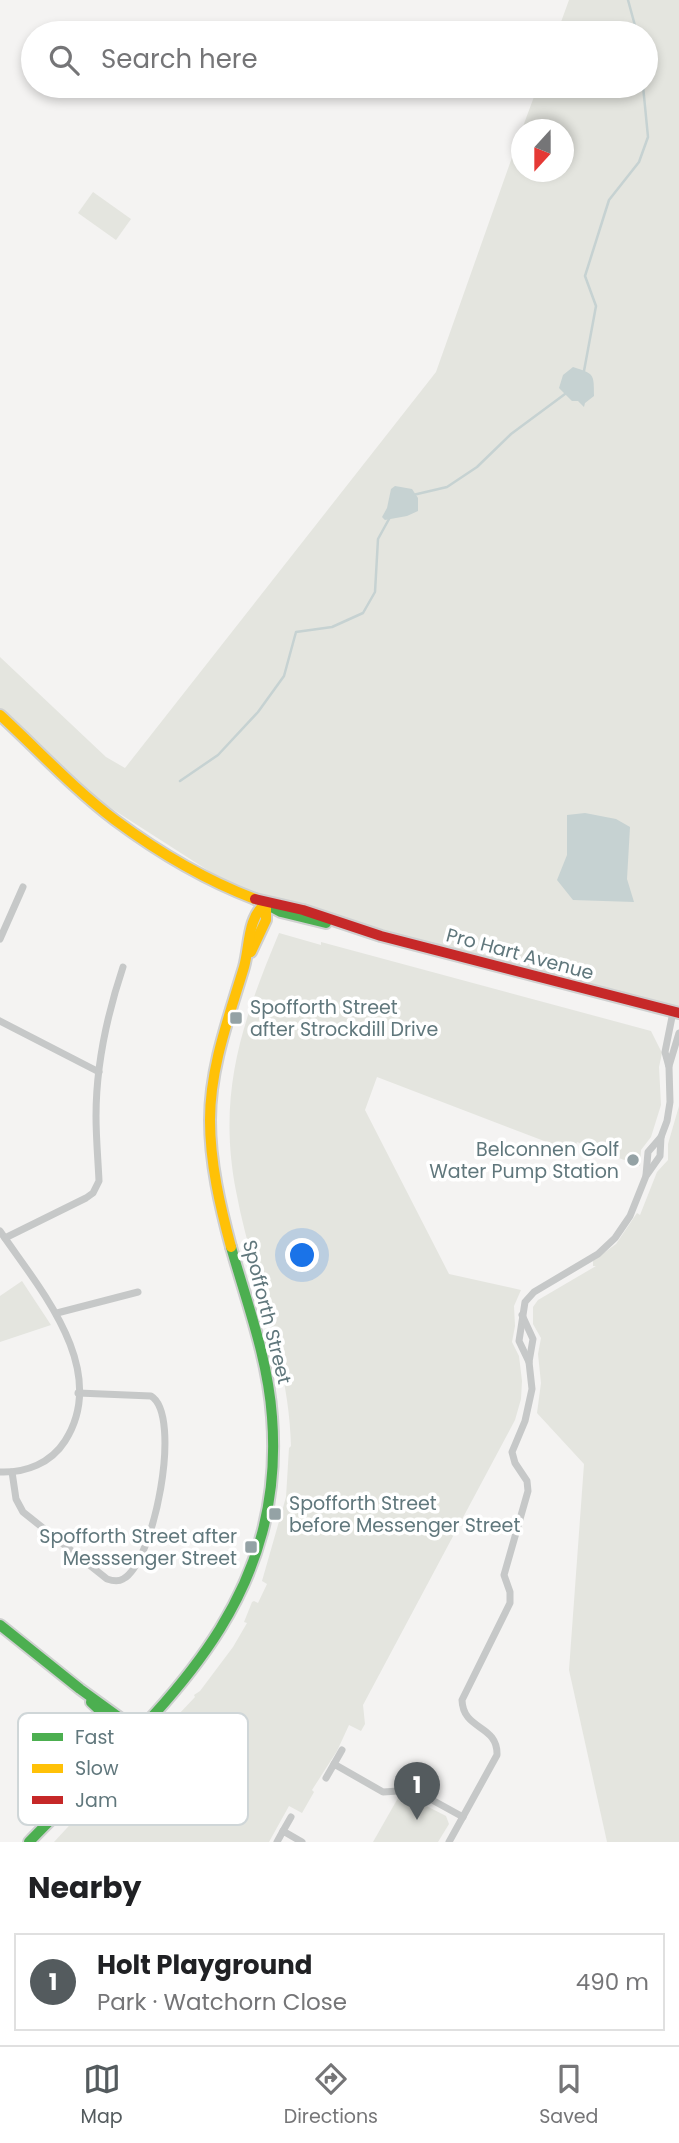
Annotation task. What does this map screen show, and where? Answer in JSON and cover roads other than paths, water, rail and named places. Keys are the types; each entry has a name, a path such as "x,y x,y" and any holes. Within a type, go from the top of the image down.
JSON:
{"main road":[{"name":"Pro Hart Avenue","path":"0,715 90,800 134,834 222,886 266,903 303,909 352,927 676,1013"},
{"path":"0,725 12,727"},
{"name":"Spofforth Street","path":"155,1713 182,1685 223,1629 252,1567 265,1526 272,1485 273,1427 266,1370 221,1208 212,1152 211,1121 216,1063 222,1035 245,965 266,920 266,903"},
{"path":"0,1625 108,1713"},
{"name":"Spofforth Street","path":"29,1842 46,1825"}],"street":[{"path":"0,939 23,887"},
{"path":"5,1238 86,1198 97,1186 99,1175 96,1113 99,1072 107,1023 123,967"},
{"path":"449,1842 497,1755 495,1741 489,1732 465,1715 462,1700 510,1603 510,1592 503,1575 528,1491 527,1481 512,1452 530,1405 532,1381 529,1363 519,1341 523,1308 530,1295 598,1254 615,1238 630,1216 646,1176 660,1156 661,1137 670,1102 665,1052 676,1013"},
{"path":"0,1021 99,1072"},
{"path":"668,1067 679,1033"},
{"path":"646,1176 648,1152 661,1137"},
{"path":"0,1231 57,1313 72,1348 78,1393 74,1421 63,1444 42,1463 12,1472 0,1472"},
{"path":"57,1313 138,1292"},
{"path":"522,1315 533,1339 529,1363"},
{"path":"12,1472 16,1499 27,1516 104,1577 115,1581 128,1576 146,1541 160,1494 165,1454 162,1410 160,1403 151,1396 78,1393"},
{"path":"326,1778 342,1750"},
{"path":"334,1764 383,1792 414,1790 463,1817"},
{"path":"277,1842 291,1817"},
{"path":"283,1831 302,1842"}],"waterway":[{"path":"628,0 634,21"},
{"path":"584,371 596,306 585,276 609,200 639,162 648,137 644,98"},
{"path":"413,495 447,487 477,467 511,434 565,394"},
{"path":"180,781 218,755 258,712 284,676 296,632 332,627 363,613 375,592 378,539 389,519"}],"place":[{"name":"Spofforth Street after Strockdill Drive","path":"236,1018"},
{"name":"Belconnen Golf Water Pump Station","path":"633,1160"},
{"name":"Spofforth Street before Messenger Street","path":"275,1514"},
{"name":"Spofforth Street after Messsenger Street","path":"251,1547"},
{"name":"Holt Playground","path":"417,1820"}]}
